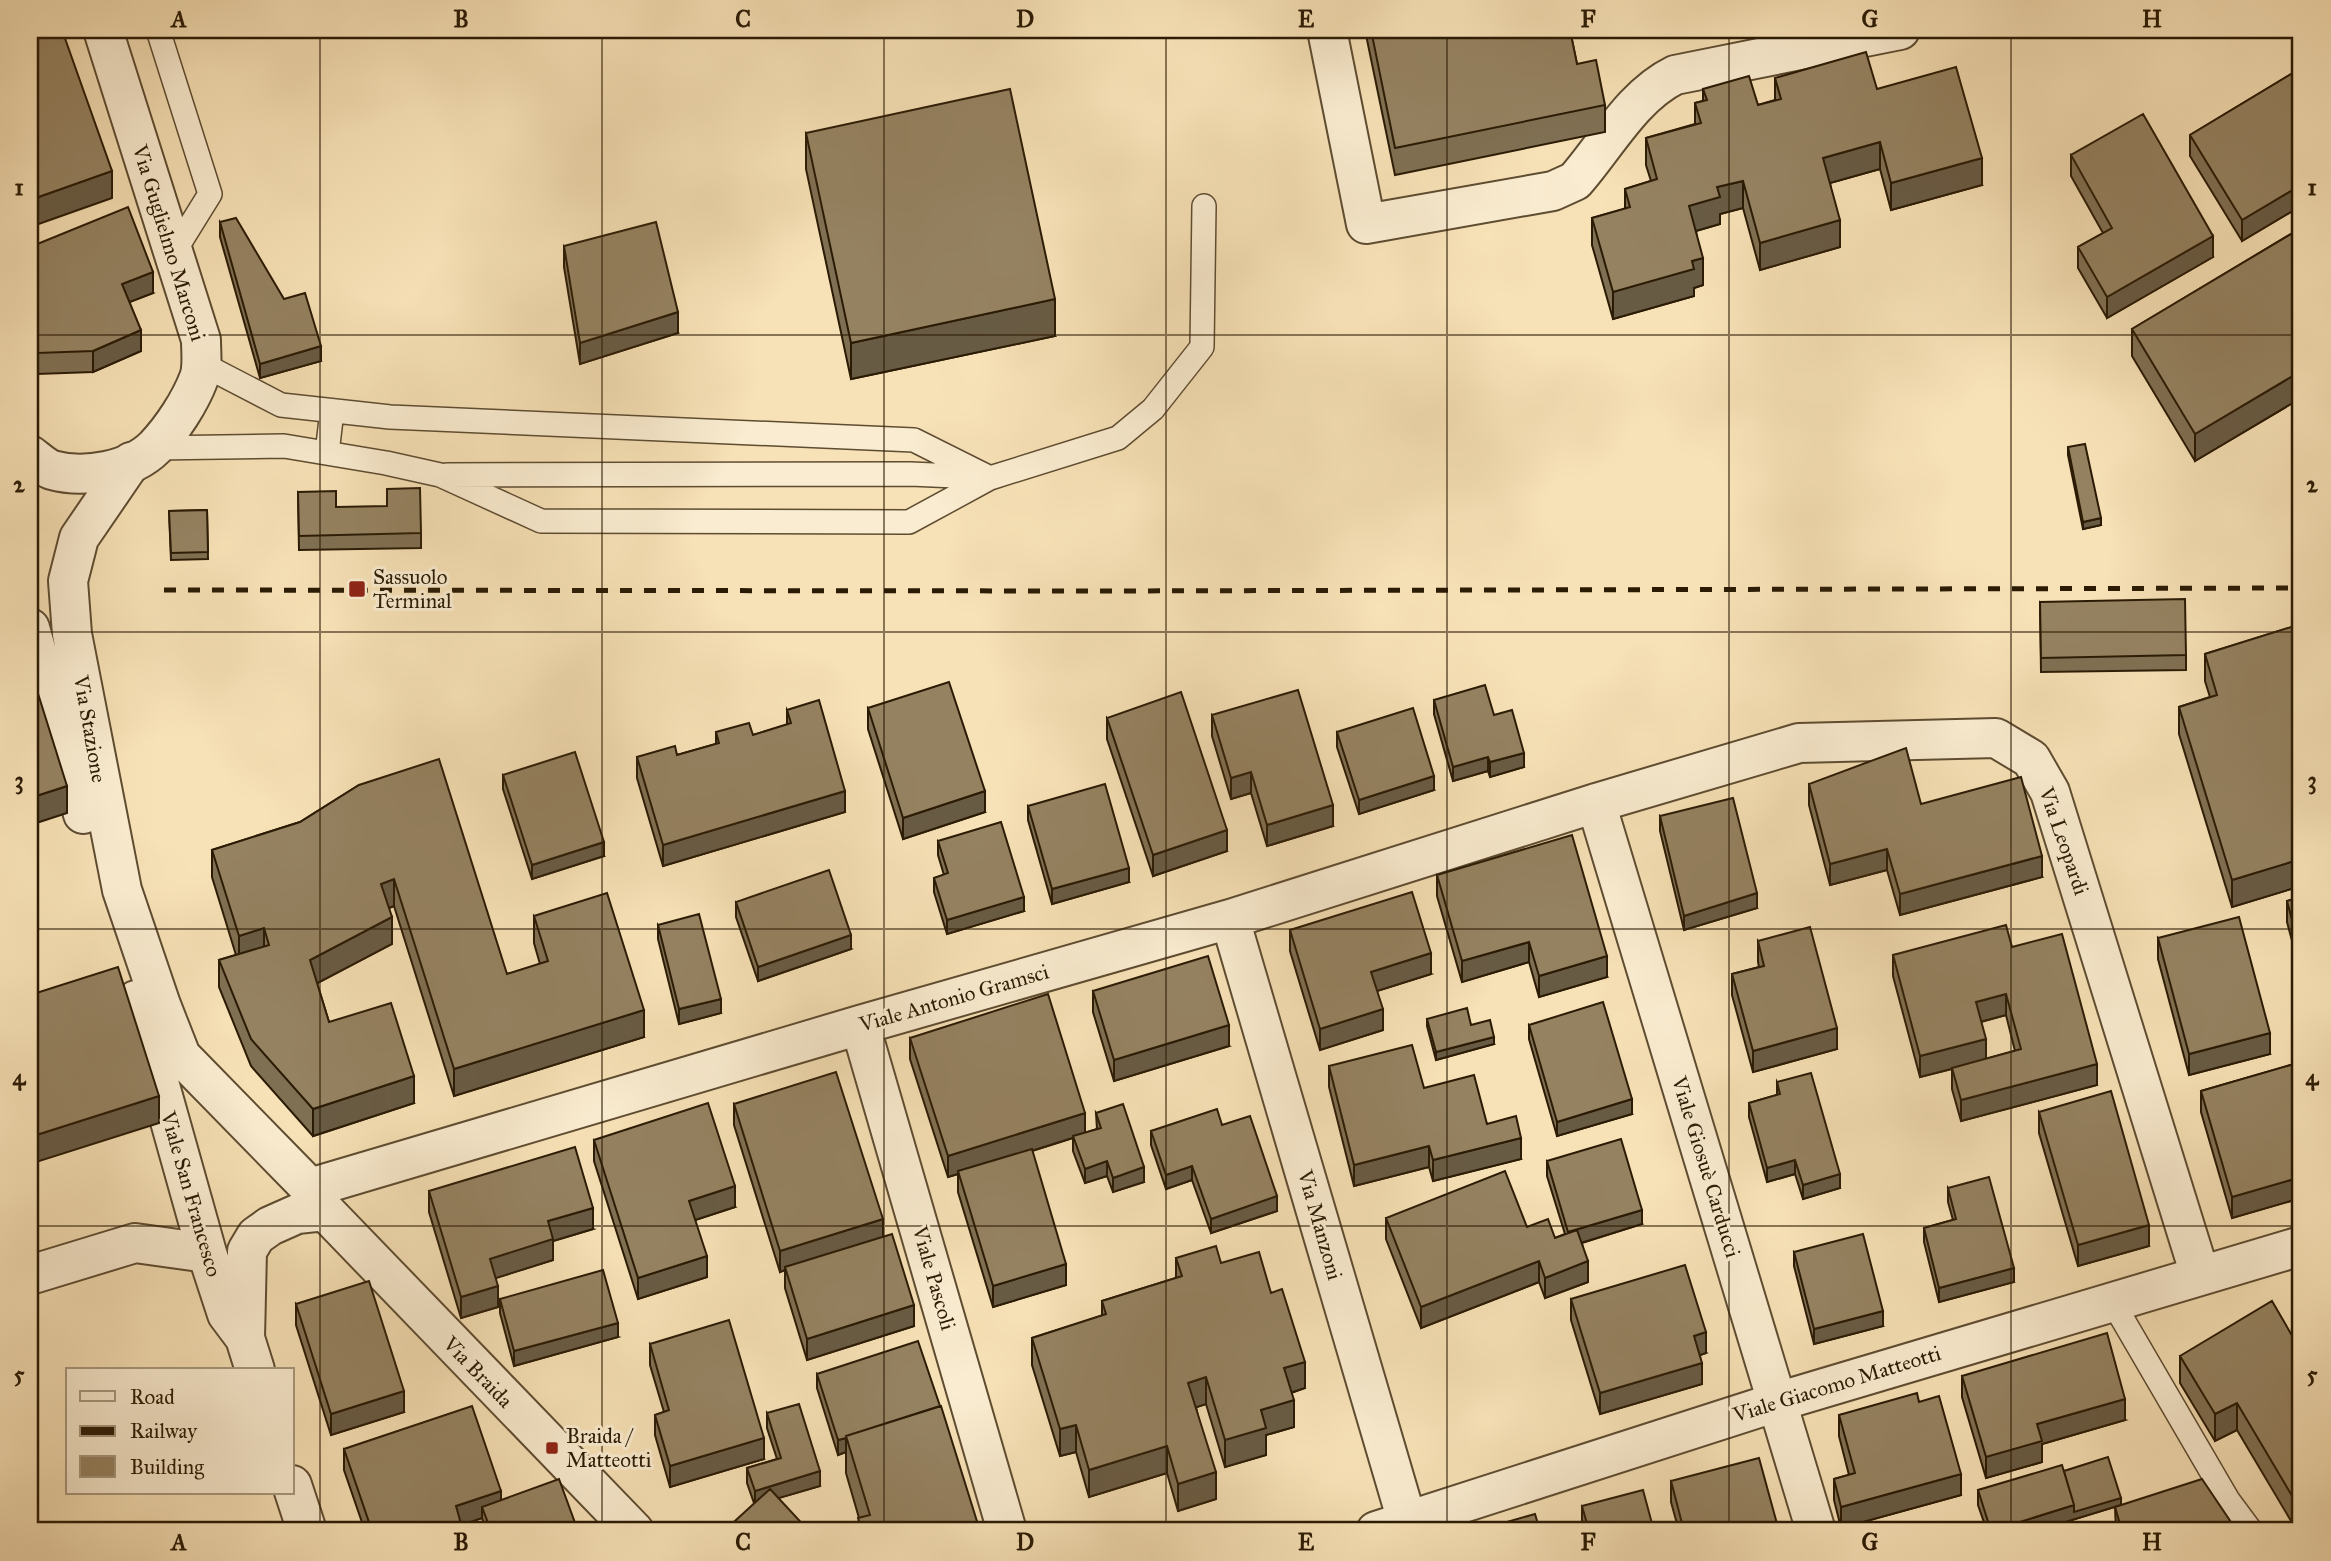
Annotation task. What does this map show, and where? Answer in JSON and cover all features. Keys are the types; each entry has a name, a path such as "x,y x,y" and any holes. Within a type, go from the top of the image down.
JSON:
{"street":[{"name":"Via Guglielmo Marconi","path":"103,30 201,340 200,376 183,410 142,455"},
{"path":"1328,30 1366,224 1562,188 1575,181 1645,96 1659,83 1675,75 1900,30"},
{"path":"30,455 50,469 75,473 99,473 142,455"},
{"name":"Via Stazione","path":"142,455 79,538 68,581 75,647 122,890 150,1009"},
{"name":"Via Stazione","path":"30,628 150,1009"},
{"name":"Via Leopardi","path":"1596,803 1799,743 1996,738 2031,759 2050,792 2200,1275"},
{"name":"Viale Antonio Gramsci","path":"317,1199 860,1024 1230,919 1596,803"},
{"name":"Viale Giosuè Carducci","path":"1596,803 1816,1531"},
{"name":"Via Manzoni","path":"1230,919 1398,1528"},
{"name":"Via Braida","path":"150,1009 181,1056 634,1531"},
{"name":"Viale San Francesco","path":"150,1009 207,1253 227,1314 250,1354"},
{"name":"Viale Pascoli","path":"860,1024 1007,1531"},
{"path":"250,1354 247,1251 256,1236 270,1226 297,1214 317,1199"},
{"path":"30,1275 135,1243 207,1253"},
{"name":"Viale Giacomo Matteotti","path":"1398,1528 1777,1402 2301,1246"},
{"path":"294,1491 307,1531"}],"lane":[{"path":"158,30 210,194 174,253"},
{"path":"142,455 284,446 327,453 440,475 541,522 909,522 990,478 1118,439 1153,409 1202,347 1204,206"},
{"path":"200,363 281,405 403,417 914,440 990,478"},
{"path":"327,453 332,411"},
{"path":"440,475 911,474 990,478"},
{"path":"2112,1301 2228,1500 2252,1531"}],"building":[{"path":"30,30 62,30 112,171 30,200"},
{"path":"1371,30 1570,30 1577,64 1596,60 1605,105 1395,148"},
{"path":"1866,52 1877,89 1956,67 1982,158 1891,183 1880,142 1823,158 1840,220 1760,243 1743,181 1717,187 1720,197 1689,206 1703,258 1692,261 1694,269 1613,292 1592,218 1630,207 1625,189 1657,179 1646,138 1701,123 1695,103 1707,100 1703,89 1749,76 1758,105 1781,99 1775,78"},
{"path":"2301,68 2301,185 2242,220 2190,135"},
{"path":"1010,89 1055,299 851,343 806,133"},
{"path":"2143,114 2213,236 2107,297 2078,247 2112,228 2071,155"},
{"path":"128,207 153,272 122,284 141,330 93,351 37,353 30,334 30,283 33,281 30,272 30,247"},
{"path":"236,218 284,299 305,293 321,346 260,364 220,222"},
{"path":"656,222 678,312 580,343 564,246"},
{"path":"2301,228 2301,371 2195,434 2132,329"},
{"path":"2085,444 2101,518 2083,522 2068,447"},
{"path":"420,488 421,533 299,536 298,492 336,491 336,507 387,506 387,489"},
{"path":"207,510 208,552 171,553 169,511"},
{"path":"2185,599 2186,655 2041,658 2040,602"},
{"path":"2301,624 2301,859 2232,880 2179,707 2217,695 2205,654"},
{"path":"30,668 67,786 30,798"},
{"path":"949,682 985,791 903,818 868,708"},
{"path":"1485,685 1494,715 1512,710 1524,753 1490,762 1488,757 1453,767 1434,700"},
{"path":"1298,690 1333,805 1267,825 1251,772 1231,778 1212,715"},
{"path":"1181,692 1227,830 1153,855 1107,718"},
{"path":"819,700 845,791 663,845 637,757 675,746 677,755 719,743 716,732 749,723 753,735 791,723 787,710"},
{"path":"1413,708 1434,776 1359,800 1337,732"},
{"path":"1906,748 1921,804 2021,777 2042,856 1900,894 1887,849 1830,864 1809,784"},
{"path":"575,752 604,842 532,865 503,775"},
{"path":"439,759 507,974 548,961 534,916 607,893 644,1010 454,1069 394,879 381,884 392,917 310,960 329,1022 391,1003 414,1076 313,1109 251,1039 219,960 269,945 264,928 239,936 212,850 300,822 359,785"},
{"path":"1105,784 1129,868 1052,889 1028,806"},
{"path":"1733,798 1757,893 1684,916 1660,816"},
{"path":"1001,822 1024,897 947,920 934,878 948,873 938,841"},
{"path":"1572,835 1607,956 1539,976 1529,942 1462,961 1437,875"},
{"path":"829,870 851,935 758,967 736,902"},
{"path":"1412,892 1431,953 1371,972 1383,1009 1320,1029 1290,930"},
{"path":"2301,897 2301,953 2287,901"},
{"path":"699,914 721,999 679,1009 658,925"},
{"path":"2239,917 2270,1033 2189,1054 2158,938"},
{"path":"2006,925 2012,947 2062,934 2097,1064 1961,1100 1952,1068 2021,1049 2006,994 1976,1002 1986,1039 1920,1056 1893,955"},
{"path":"1810,927 1837,1028 1753,1051 1732,974 1764,966 1758,941"},
{"path":"1208,956 1229,1025 1114,1060 1093,991"},
{"path":"118,967 159,1096 30,1137 30,995"},
{"path":"1048,994 1085,1113 948,1156 910,1038"},
{"path":"1603,1002 1632,1099 1557,1122 1529,1025"},
{"path":"1467,1008 1471,1025 1490,1020 1494,1037 1436,1052 1427,1019"},
{"path":"1412,1045 1424,1088 1474,1075 1487,1124 1516,1116 1521,1138 1433,1160 1429,1146 1354,1165 1329,1066"},
{"path":"2301,1062 2301,1177 2232,1197 2201,1091"},
{"path":"836,1072 883,1219 780,1251 734,1104"},
{"path":"1811,1073 1840,1174 1803,1185 1795,1160 1767,1168 1749,1103 1780,1094 1777,1082"},
{"path":"2111,1091 2149,1225 2078,1245 2039,1112"},
{"path":"708,1103 735,1186 689,1201 707,1256 638,1278 594,1140"},
{"path":"1123,1104 1144,1167 1113,1178 1107,1161 1085,1169 1073,1136 1101,1128 1096,1113"},
{"path":"1217,1109 1222,1125 1250,1116 1277,1196 1211,1219 1192,1166 1166,1175 1151,1131"},
{"path":"1621,1139 1642,1210 1568,1232 1547,1161"},
{"path":"575,1147 593,1208 548,1221 553,1239 490,1259 498,1286 461,1297 429,1191"},
{"path":"1032,1149 1066,1264 993,1286 958,1171"},
{"path":"1505,1171 1527,1227 1548,1219 1555,1238 1577,1230 1588,1261 1545,1278 1539,1261 1421,1307 1386,1218"},
{"path":"1989,1177 2014,1268 1939,1288 1924,1228 1956,1219 1948,1188"},
{"path":"892,1234 914,1305 807,1339 785,1267"},
{"path":"1863,1234 1883,1311 1814,1329 1794,1252"},
{"path":"1216,1246 1221,1263 1259,1252 1271,1293 1282,1289 1305,1362 1284,1368 1294,1400 1261,1410 1266,1428 1225,1440 1206,1377 1188,1383 1216,1472 1178,1484 1167,1446 1089,1470 1076,1425 1060,1429 1032,1338 1106,1314 1102,1301 1182,1276 1176,1258"},
{"path":"1685,1265 1706,1332 1694,1336 1702,1363 1600,1393 1571,1299"},
{"path":"603,1270 618,1323 514,1351 500,1299"},
{"path":"369,1281 404,1391 331,1414 296,1304"},
{"path":"2272,1301 2301,1351 2301,1511 2237,1403 2215,1414 2180,1356"},
{"path":"729,1320 764,1438 670,1466 655,1415 669,1410 650,1344"},
{"path":"2107,1333 2125,1399 2037,1424 2042,1441 1986,1457 1962,1376"},
{"path":"918,1341 940,1406 838,1440 817,1374"},
{"path":"1917,1393 1919,1402 1939,1396 1961,1474 1841,1507 1834,1479 1855,1473 1839,1415"},
{"path":"799,1404 820,1471 755,1491 747,1468 781,1458 767,1413"},
{"path":"472,1406 501,1491 456,1506 463,1531 372,1531 344,1449"},
{"path":"941,1406 980,1531 862,1531 858,1518 870,1515 846,1436"},
{"path":"2108,1457 2121,1498 2074,1512 2064,1471"},
{"path":"1759,1458 1779,1531 1684,1531 1671,1481"},
{"path":"2062,1465 2074,1505 1991,1531 1978,1490"},
{"path":"559,1479 578,1531 491,1531 482,1507"},
{"path":"2202,1479 2237,1531 2122,1531 2115,1507"},
{"path":"770,1489 809,1531 724,1531"},
{"path":"1643,1490 1654,1531 1589,1531 1582,1506"},
{"path":"1535,1514 1540,1531 1475,1531"}],"railway":[{"path":"164,590 2301,588"}],"place":[{"name":"Sassuolo Terminal","path":"357,589"},
{"name":"Braida / Matteotti","path":"552,1448"}]}
